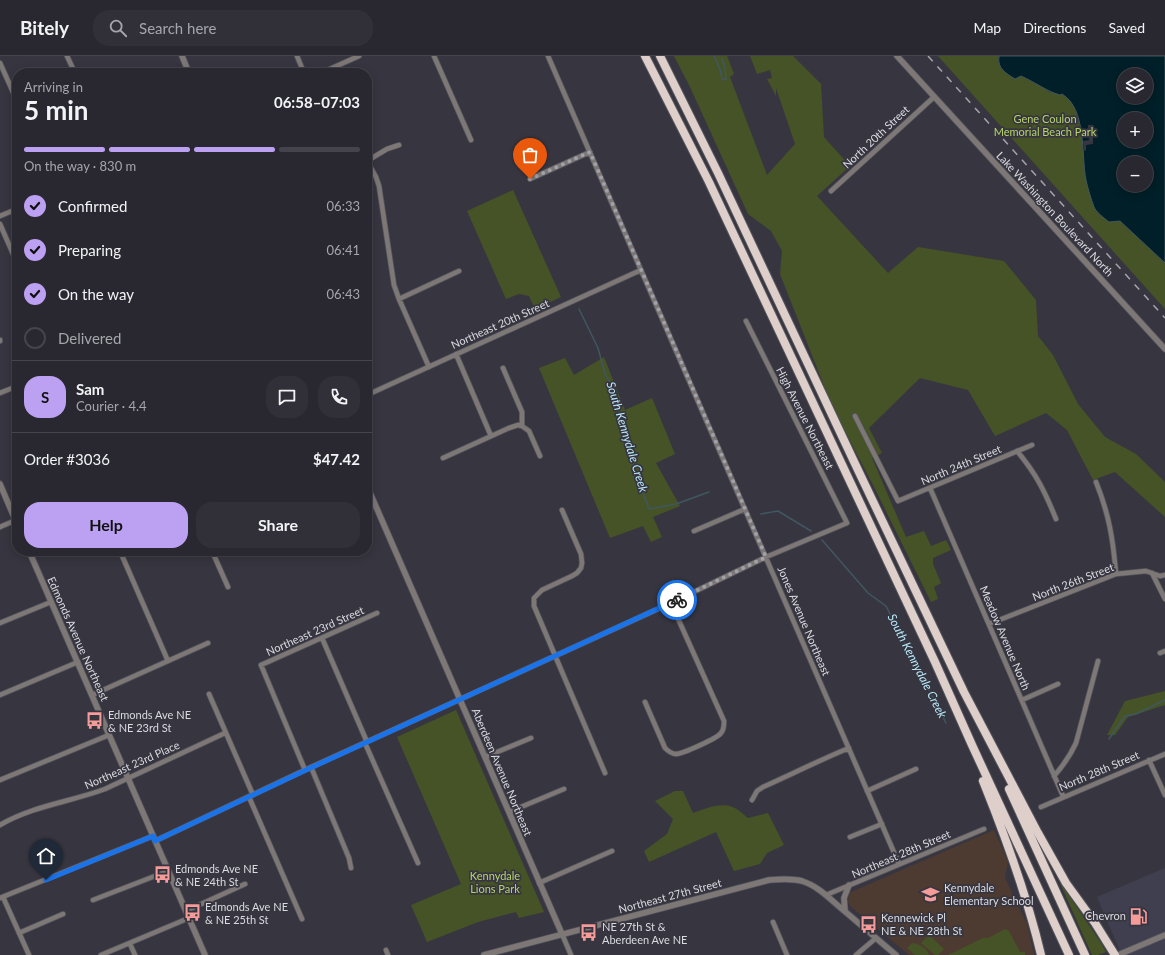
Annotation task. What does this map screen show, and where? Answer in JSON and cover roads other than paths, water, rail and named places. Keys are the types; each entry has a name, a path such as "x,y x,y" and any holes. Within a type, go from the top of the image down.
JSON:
{"highway":[{"path":"644,56 657,78 709,182 935,662 1069,955"},
{"path":"660,56 718,172 964,692 1085,955"},
{"path":"935,662 1011,853 1033,923 1040,955"},
{"path":"964,692 1066,883 1095,923 1115,955"}],"street":[{"path":"67,56 73,68"},
{"path":"182,56 187,68"},
{"path":"297,56 302,68"},
{"path":"332,68 359,56"},
{"path":"434,56 471,140"},
{"name":"Jones Avenue Northeast","path":"548,56 899,864"},
{"name":"Lake Washington Boulevard North","path":"898,56 1165,349"},
{"path":"0,63 12,90"},
{"name":"North 20th Street","path":"831,191 934,97"},
{"path":"372,158 387,149 400,145"},
{"path":"530,179 590,152"},
{"path":"372,169 376,176 378,186 394,285 428,367"},
{"path":"0,216 12,211"},
{"path":"0,224 12,251"},
{"name":"Northeast 20th Street","path":"372,393 641,270"},
{"path":"399,299 460,271"},
{"name":"High Avenue Northeast","path":"746,321 847,522 766,557"},
{"path":"456,354 491,436"},
{"path":"503,368 522,412 522,426"},
{"path":"0,393 12,387"},
{"name":"North 24th Street","path":"855,416 898,501 1032,445"},
{"path":"443,458 514,426 522,426 529,431 540,456"},
{"path":"1017,451 1039,480 1056,519"},
{"path":"1096,482 1107,512 1116,574"},
{"path":"0,484 12,512"},
{"name":"Meadow Avenue North","path":"930,488 1063,796"},
{"name":"Aberdeen Avenue Northeast","path":"372,497 571,955"},
{"path":"694,531 745,509"},
{"path":"562,510 581,554 582,562 580,568 572,576 542,590 534,598 535,610 605,773"},
{"path":"0,527 12,523"},
{"name":"Edmonds Avenue Northeast","path":"31,556 205,955"},
{"path":"122,556 168,661"},
{"path":"214,556 228,587"},
{"path":"29,955 1,898 154,838 251,796 672,603 766,557"},
{"name":"North 26th Street","path":"989,624 1116,574 1146,571 1160,576 1165,575"},
{"path":"1152,573 1165,600"},
{"path":"0,623 51,602"},
{"path":"645,702 665,748 671,753 680,753 715,738 721,734 723,729 724,721 672,603"},
{"name":"Northeast 23rd Street","path":"306,770 261,665 377,613"},
{"path":"322,638 418,863"},
{"path":"92,695 208,643"},
{"path":"1160,653 1165,651"},
{"path":"1054,776 1070,755 1076,743 1098,661"},
{"path":"0,695 78,662"},
{"path":"1022,700 1058,684"},
{"path":"209,694 302,920"},
{"name":"Northeast 23rd Place","path":"0,825 35,809 85,796 128,779 225,733"},
{"path":"0,780 109,735"},
{"path":"485,757 531,738"},
{"path":"752,800 757,791 763,787 849,748"},
{"name":"North 28th Street","path":"1041,807 1063,796 1165,754"},
{"path":"1149,760 1165,795"},
{"path":"311,768 349,858 351,868"},
{"path":"867,791 916,769"},
{"path":"509,812 564,789"},
{"path":"850,837 882,824"},
{"name":"Northeast 28th Street","path":"826,895 984,829"},
{"path":"539,883 612,851"},
{"path":"93,900 168,871"},
{"name":"Northeast 27th Street","path":"484,955 769,880 792,879 803,881 826,895"},
{"path":"186,911 245,884"},
{"path":"845,912 844,898 849,885"},
{"path":"826,895 896,955"},
{"path":"19,933 63,914"},
{"path":"101,955 189,918"},
{"path":"774,922 787,955"},
{"path":"1118,955 1165,935"},
{"path":"856,955 876,938"},
{"path":"130,944 135,955"},
{"path":"386,950 388,955"}],"waterway":[{"path":"714,56 723,80 726,79 722,59"},
{"name":"South Kennydale Creek","path":"579,309 598,348 605,374 617,395 624,420 633,465 649,509 676,504 709,492"},
{"name":"South Kennydale Creek","path":"761,514 778,511 811,531"},
{"name":"South Kennydale Creek","path":"822,540 868,593 886,606 946,723"},
{"name":"South Kennydale Creek","path":"1109,739 1125,716 1136,714 1165,700"}],"railway":[{"path":"928,56 1165,318"}],"place":[{"name":"Edmonds Ave NE & NE 23rd St","path":"95,721"},
{"name":"Edmonds Ave NE & NE 24th St","path":"162,875"},
{"name":"Kennydale Elementary School","path":"931,894"},
{"name":"Edmonds Ave NE & NE 25th St","path":"192,913"},
{"name":"Chevron","path":"1139,916"},
{"name":"Kennewick Pl NE & NE 28th St","path":"868,924"},
{"name":"NE 27th St & Aberdeen Ave NE","path":"589,933"}],"park label":[{"name":"Gene Coulon Memorial Beach Park","path":"1045,125"},
{"name":"Kennydale Lions Park","path":"495,882"}]}
